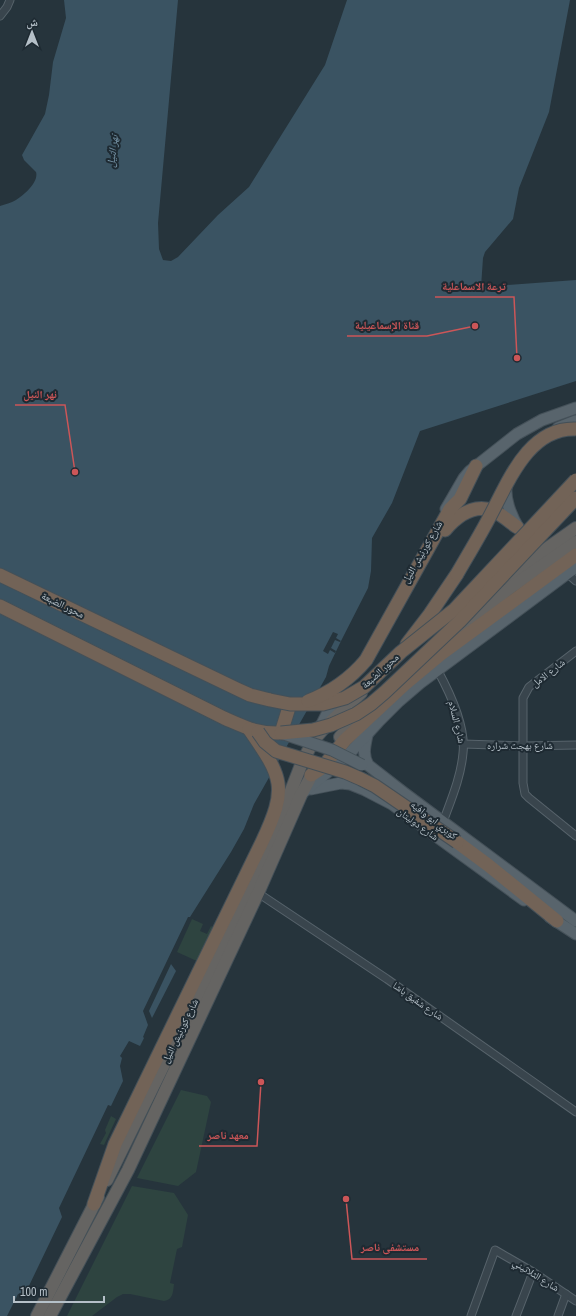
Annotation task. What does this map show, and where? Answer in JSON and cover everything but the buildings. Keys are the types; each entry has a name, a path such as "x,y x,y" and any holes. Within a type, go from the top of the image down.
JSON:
{"highway":[{"path":"401,652 457,574 489,518 507,482 520,462 531,448 553,432 576,429"},
{"path":"281,733 290,704 308,701 321,696 346,681 366,660 450,509 460,499 476,466"},
{"name":"محور الضبعة","path":"0,575 237,689 259,697 290,704 323,704 345,698 364,686 401,652 455,609 576,480"},
{"name":"محور الضبعة","path":"254,731 281,733 313,730 331,725 352,716 371,704 460,621 576,498"},
{"path":"426,553 454,519 468,511 483,509 496,512 518,527"},
{"name":"شارع كورنيش النيل","path":"37,1316 130,1136 271,842 301,765 313,741 346,706 391,666 482,594 576,528"},
{"name":"شارع كورنيش النيل","path":"50,1316 128,1170 305,792 311,775 322,757 403,673 467,625 510,588 576,542"},
{"path":"311,775 322,768 345,740 405,684 441,654 576,555"},
{"path":"0,606 254,731 276,751 334,768 375,786 457,842 557,921"},
{"path":"94,1204 115,1144 276,811 280,791 276,773 254,731"},
{"path":"130,1136 132,1142 138,1144 141,1143"},
{"path":"116,1163 125,1164 128,1170"}],"main road":[{"name":"شارع كورنيش النيل","path":"313,741 331,703 353,671 464,478 476,466 517,434 542,420 576,408"},
{"path":"539,554 518,527 510,510 506,486 513,465 522,452 533,442 562,426 576,421"},
{"name":"شارع كورنيش النيل","path":"305,792 347,756 399,701 438,671 573,574"},
{"name":"كوبري ابو وافيه","path":"281,733 332,750 362,764 576,928"},
{"name":"شارع دوليتان","path":"367,734 364,750 365,759 368,765 576,921"},
{"name":"شارع دوليتان","path":"305,792 341,783 350,784 366,790 392,804 513,894 576,934"}],"street":[{"path":"0,16 10,0"},
{"name":"شارع الامل","path":"576,651 529,687 525,692 523,703 523,788 525,794 576,836"},
{"name":"شارع السلام","path":"438,671 455,706 463,744 463,754 457,781 443,822"},
{"name":"شارع بهجت شراره","path":"463,744 523,746 576,745"},
{"name":"شارع شفيق باشا","path":"258,893 387,979 576,1112"},
{"name":"شارع الثلاثيني","path":"471,1316 495,1250 576,1301"},
{"path":"516,1316 532,1272"},
{"path":"558,1316 566,1294"}],"green space":[{"path":"192,919 203,924 200,931 207,934 211,926 214,928 199,962 177,952"},
{"path":"181,1090 207,1096 211,1102 196,1172 178,1186 137,1178"},
{"path":"111,1116 116,1119 104,1145 100,1144 106,1133 105,1130"},
{"path":"132,1186 174,1193 188,1215 182,1247 177,1249 170,1283 174,1284 171,1297 164,1301 123,1294 92,1316 67,1316"}],"water":[{"path":"64,0 178,0 158,223 159,249 163,260 171,261 178,257 218,215 249,187 325,65 347,0 570,0 549,112 519,188 513,219 485,252 483,258 481,287 576,280 576,381 420,431 392,503 372,538 371,571 368,588 329,666 326,677 254,804 244,829 231,852 190,917 188,917 143,1011 148,1025 143,1037 144,1038 140,1046 129,1041 120,1056 122,1058 120,1066 123,1081 111,1106 108,1105 59,1208 62,1217 26,1292 18,1294 7,1316 0,1316 0,206 19,198 27,192 35,180 36,172 24,160 22,155 45,114 53,62 66,18"},
{"path":"171,964 176,971 152,1018 149,1011"}],"pier":[{"path":"333,632 338,634 336,638 341,641 335,640 331,648 336,651 335,653 330,650 328,654 323,651"}],"place":[{"name":"قناة الإسماعيلية","path":"475,326"},
{"name":"ترعة الاسماعلية","path":"517,358"},
{"name":"نهر النيل","path":"75,472"},
{"name":"معهد ناصر","path":"261,1082"},
{"name":"مستشفى ناصر","path":"346,1199"}]}
